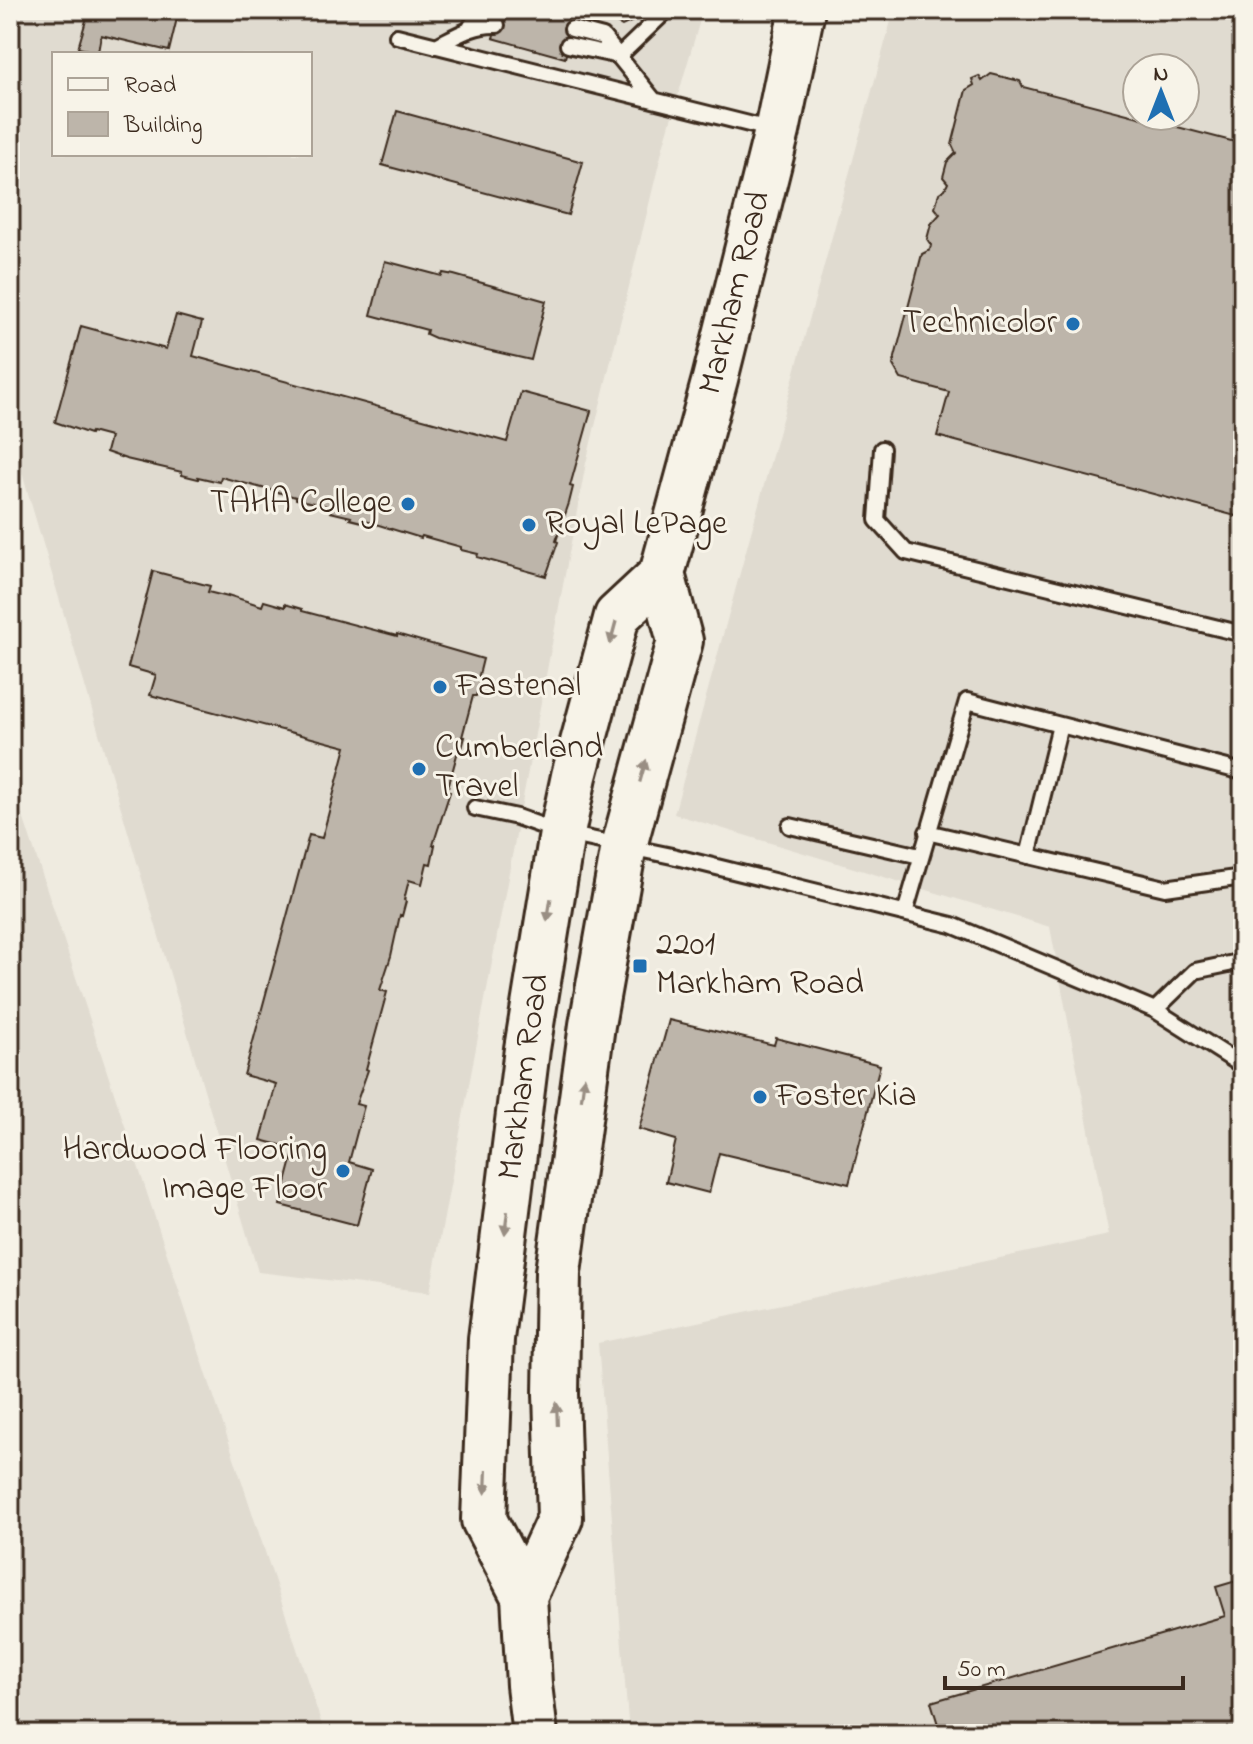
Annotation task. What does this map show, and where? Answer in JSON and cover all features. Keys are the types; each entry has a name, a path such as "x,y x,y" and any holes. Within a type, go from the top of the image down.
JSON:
{"main road":[{"name":"Markham Road","path":"524,1596 560,1518 556,1394 558,1272 592,1025 624,846 680,641 662,574 777,131 802,10"},
{"name":"Markham Road","path":"535,1734 524,1596 484,1520 491,1339 527,1049 574,776 617,616 662,574"}],"lane":[{"path":"619,56 667,10"},
{"path":"436,46 499,18"},
{"path":"572,29 603,37 653,99"},
{"path":"397,36 777,131"},
{"path":"568,45 619,56"},
{"path":"882,449 877,520 906,552 1243,634"},
{"path":"905,913 967,701 1243,772"},
{"path":"1028,856 1060,725"},
{"path":"475,808 517,817 562,833 952,925 1155,1010 1243,1066"},
{"path":"790,826 920,856"},
{"path":"927,832 1165,888 1243,877"},
{"path":"1155,1010 1195,971 1243,961"}],"shaded area":[{"path":"10,10 703,10 663,147 586,463 430,1292 258,1272 10,432"},
{"path":"894,10 1243,10 1243,1734 629,1734 598,1343 1109,1235 1050,927 674,814"},
{"path":"10,777 325,1734 10,1734"}],"building":[{"path":"89,10 179,10 169,51 101,35 98,52 78,48"},
{"path":"501,10 577,10 565,58 493,38"},
{"path":"606,10 637,10 633,21 622,26 609,19"},
{"name":"Technicolor","path":"991,74 1020,81 1023,87 1121,112 1121,132 1197,132 1243,144 1243,518 937,436 949,392 901,379 893,365 922,254 930,250 927,239 931,224 940,214 935,208 939,193 948,183 943,177 947,162 956,153 952,145 966,90 974,85 972,79 979,76 982,81"},
{"path":"397,111 583,162 568,215 382,165"},
{"path":"385,261 442,276 443,273 454,275 546,301 531,360 435,338 426,334 427,330 371,315"},
{"path":"176,315 202,322 193,356 507,442 521,392 591,411 570,486 573,487 569,503 546,576 477,557 478,554 461,550 461,547 350,519 330,512 331,507 296,497 221,477 220,482 198,479 182,475 182,472 126,459 106,452 110,437 55,422 81,326 166,349"},
{"path":"153,571 210,586 208,592 262,606 264,601 285,607 285,604 483,659 478,679 481,680 476,696 473,696 461,752 458,751 447,791 450,792 433,845 431,864 427,863 422,884 409,880 406,901 380,990 387,992 368,1070 356,1104 364,1106 349,1162 372,1169 357,1225 280,1205 295,1149 261,1140 276,1084 244,1075 309,835 322,838 346,747 150,695 156,675 128,667"},
{"name":"Foster Kia","path":"669,1020 774,1045 776,1038 880,1065 849,1184 719,1153 709,1193 666,1182 676,1140 639,1129"},
{"path":"1243,1579 1243,1734 941,1734 931,1702 1225,1616 1216,1587"}],"place":[{"name":"Technicolor","path":"1073,324"},
{"name":"TAHA College","path":"408,504"},
{"name":"Royal LePage","path":"529,525"},
{"name":"Fastenal","path":"440,687"},
{"name":"Cumberland Travel","path":"419,769"},
{"name":"2201 Markham Road","path":"640,966"},
{"name":"Foster Kia","path":"760,1097"},
{"name":"Hardwood Flooring Image Floor","path":"343,1171"}]}
